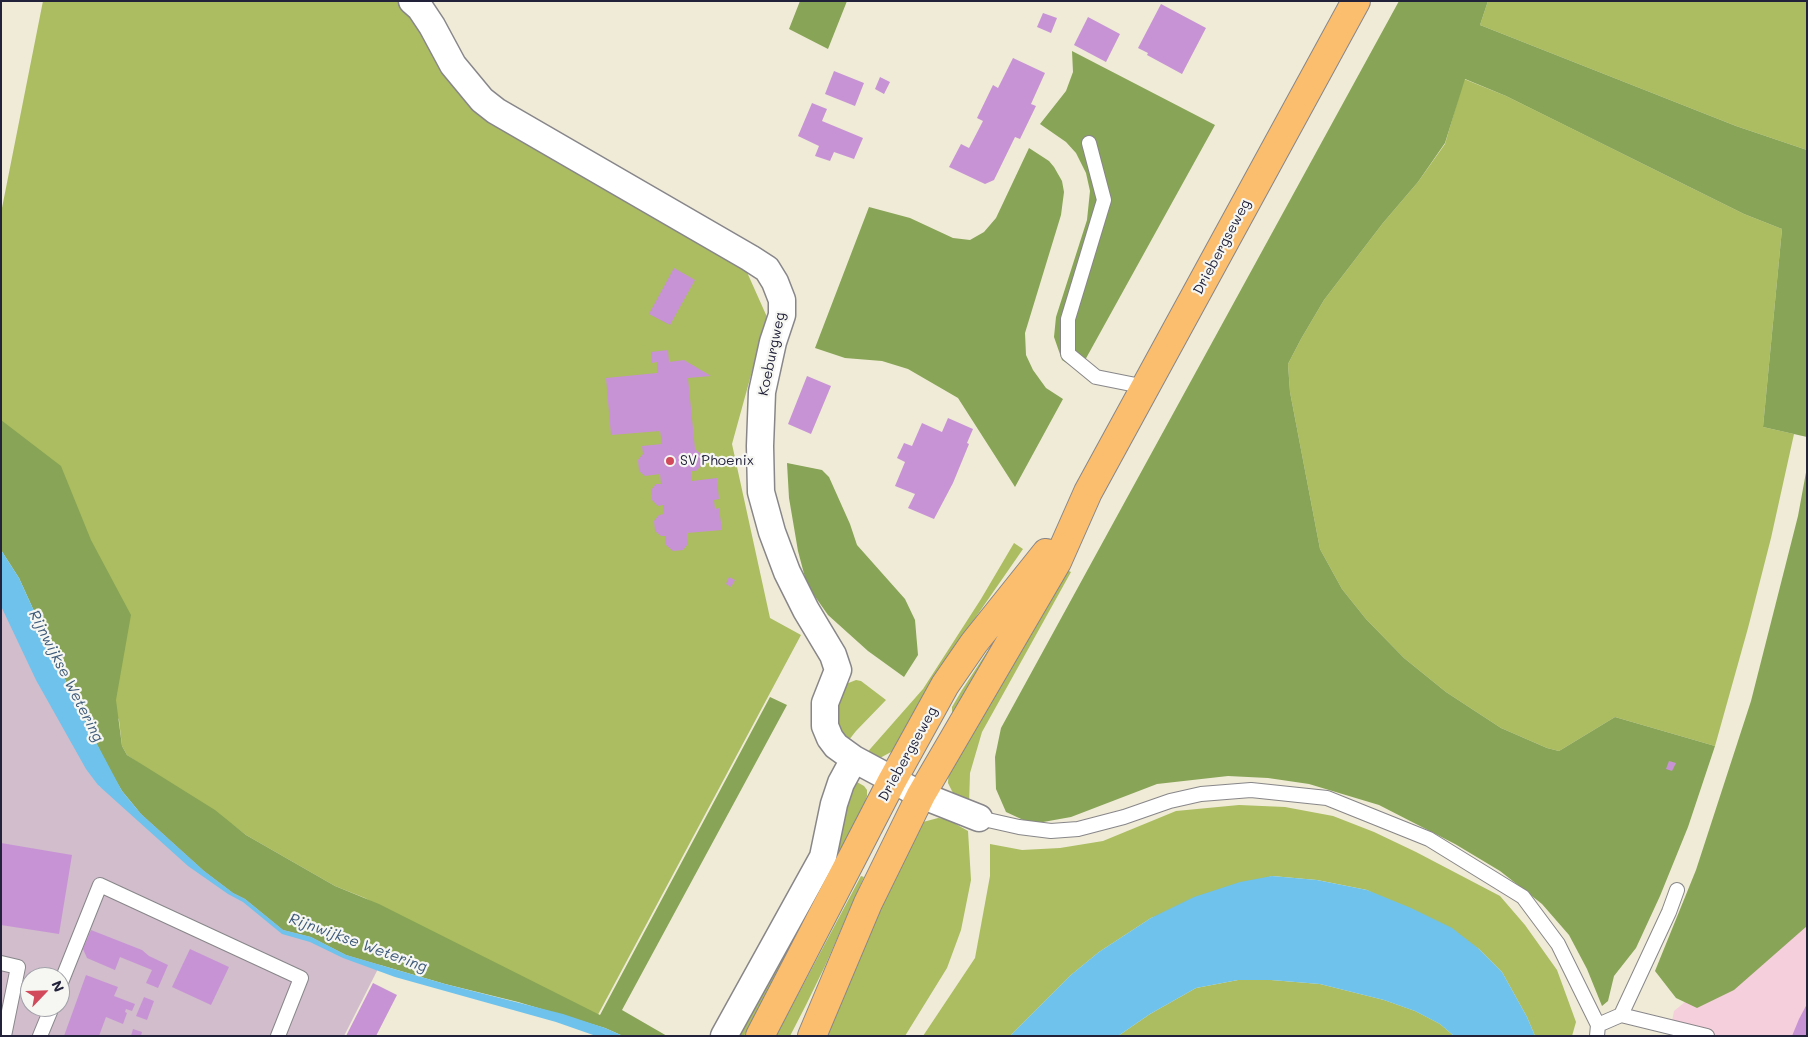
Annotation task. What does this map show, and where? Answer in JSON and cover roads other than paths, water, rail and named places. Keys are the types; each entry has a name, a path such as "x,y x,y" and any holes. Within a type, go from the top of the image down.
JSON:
{"main road":[{"name":"Driebergseweg","path":"812,1036 868,903 921,795 1057,562 1088,492 1356,1"},
{"name":"Driebergseweg","path":"760,1036 892,781 946,685 974,644 1044,556 1088,492"}],"street":[{"name":"Koeburgweg","path":"412,1 420,8 432,26 454,65 482,100 496,110 750,258 767,270 775,282 782,300 782,315 773,342 762,392 761,492 786,572 806,610 833,654 838,670 825,703 825,726 836,746 854,759 921,795 979,818"},
{"path":"724,1036 823,857 839,790 854,759"}],"lane":[{"path":"1089,143 1104,200 1068,319 1068,354 1096,378 1146,388"},
{"path":"979,818 1019,827 1051,831 1078,829 1124,817 1170,801 1201,794 1251,790 1327,798 1429,839 1523,897 1558,944 1598,1030 1622,1015 1669,912 1677,890"},
{"path":"68,967 100,885 301,978 278,1036"},
{"path":"1,964 18,967 4,1036"},
{"path":"1622,1015 1707,1036"},
{"path":"40,1036 48,1017"}],"water":[{"path":"1,550 19,578 79,710 122,791 141,814 204,871 233,893 245,899 283,930 311,937 346,955 445,984 563,1014 623,1036 596,1036 556,1022 395,977 343,958 310,942 282,934 243,902 228,894 188,866 98,785 86,769 36,680 1,606"},
{"path":"1272,876 1317,880 1367,890 1411,908 1452,928 1479,949 1502,972 1527,1017 1535,1036 1454,1036 1440,1024 1415,1011 1384,1000 1320,984 1271,980 1238,980 1196,988 1150,1014 1118,1036 1010,1036 1071,975 1099,952 1151,918 1194,897 1240,882"}],"place":[{"name":"SV Phoenix","path":"670,461"}],"water label":[{"name":"Rijnwijkse Wetering","path":"66,676"},
{"name":"Rijnwijkse Wetering","path":"358,943"}]}
